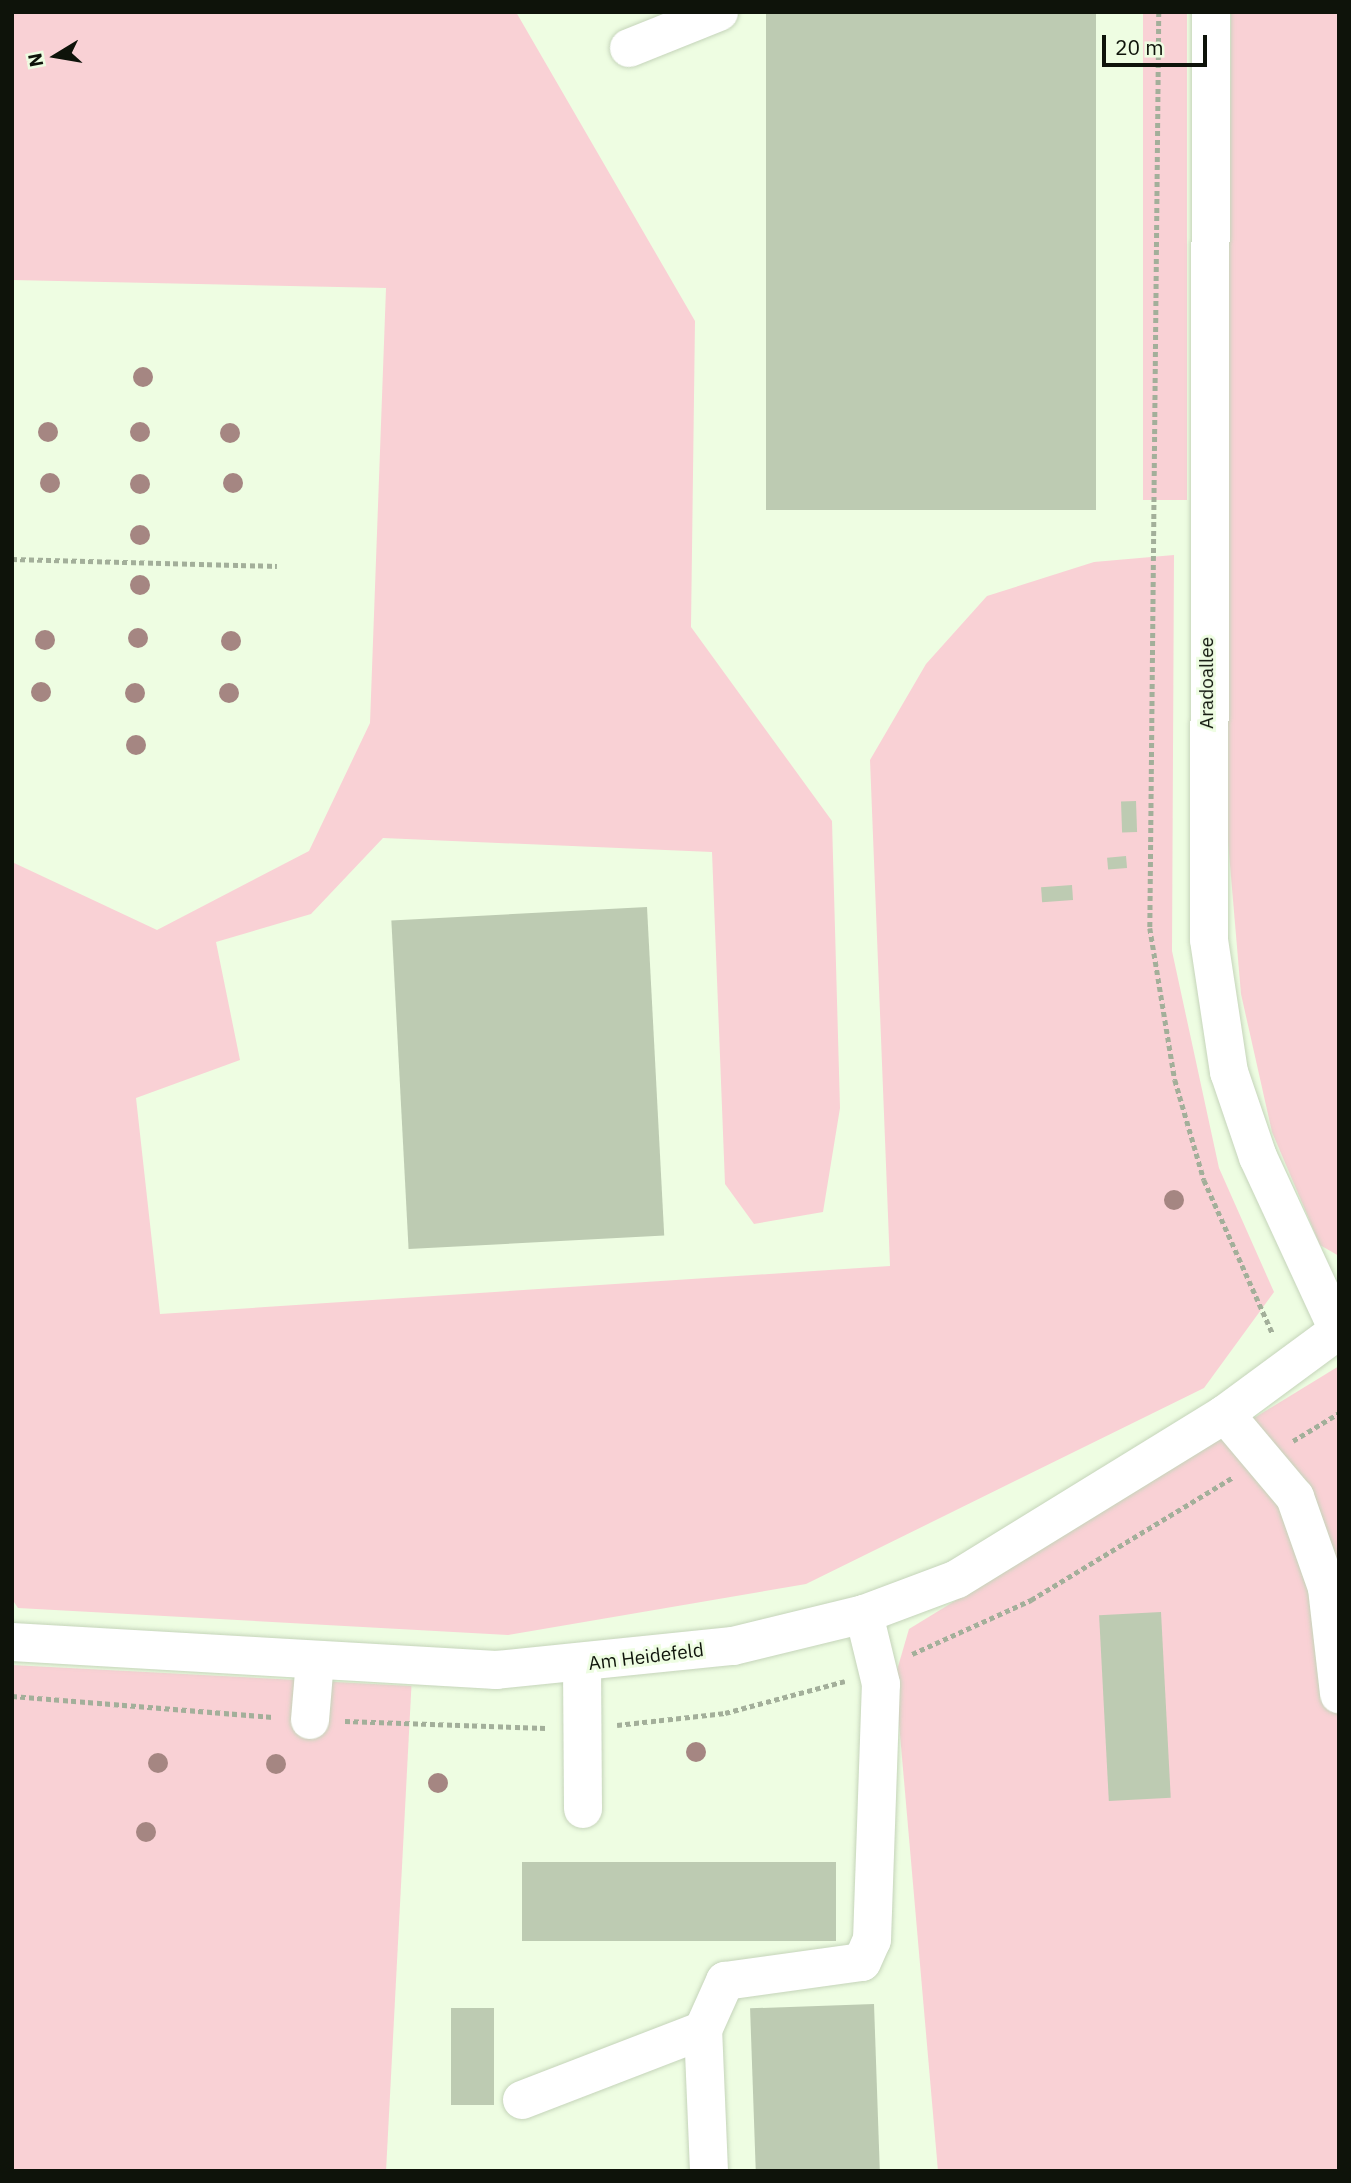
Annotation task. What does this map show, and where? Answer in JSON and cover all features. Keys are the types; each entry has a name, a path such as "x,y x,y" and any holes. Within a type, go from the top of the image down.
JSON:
{"street":[{"path":"629,48 719,12"},
{"name":"Aradoallee","path":"1211,12 1209,940 1228,1072 1258,1157 1338,1330"},
{"name":"Am Heidefeld","path":"12,1642 496,1670 582,1665 733,1646 864,1614 957,1578 1224,1414 1338,1330"},
{"path":"1224,1414 1295,1497 1326,1588 1339,1694"},
{"path":"709,2171 703,2030 725,1981 862,1962 872,1940 881,1684 864,1614"},
{"path":"310,1720 315,1660"},
{"path":"582,1665 583,1809"},
{"path":"522,2100 703,2030"}],"path":[{"path":"12,559 277,566"}],"shaded area":[{"path":"12,12 516,12 695,321 691,627 832,821 840,1108 823,1212 754,1224 725,1184 712,852 383,838 311,914 216,942 240,1060 136,1098 160,1314 890,1266 870,760 926,664 987,596 1094,562 1174,555 1172,951 1219,1168 1274,1292 1204,1388 806,1584 508,1635 18,1608 12,1599 12,862 157,930 309,851 370,723 386,288 12,280"},
{"path":"1143,12 1187,12 1187,500 1143,500"},
{"path":"1231,12 1339,12 1339,1256 1320,1245 1272,1132 1241,994 1225,806"},
{"path":"1339,1366 1339,2171 938,2171 895,1677 909,1629"},
{"path":"12,1665 411,1686 386,2171 12,2171"}],"building":[{"path":"766,12 1096,12 1096,510 766,510"},
{"path":"1136,801 1137,832 1122,833 1121,802"},
{"path":"1126,856 1127,868 1108,870 1107,858"},
{"path":"1072,885 1073,900 1042,902 1041,887"},
{"path":"647,907 664,1236 409,1249 391,920"},
{"path":"1161,1612 1171,1798 1109,1801 1099,1615"},
{"path":"522,1862 836,1862 836,1941 522,1941"},
{"path":"874,2004 880,2171 756,2171 750,2008"},
{"path":"451,2008 494,2008 494,2105 451,2105"}]}
